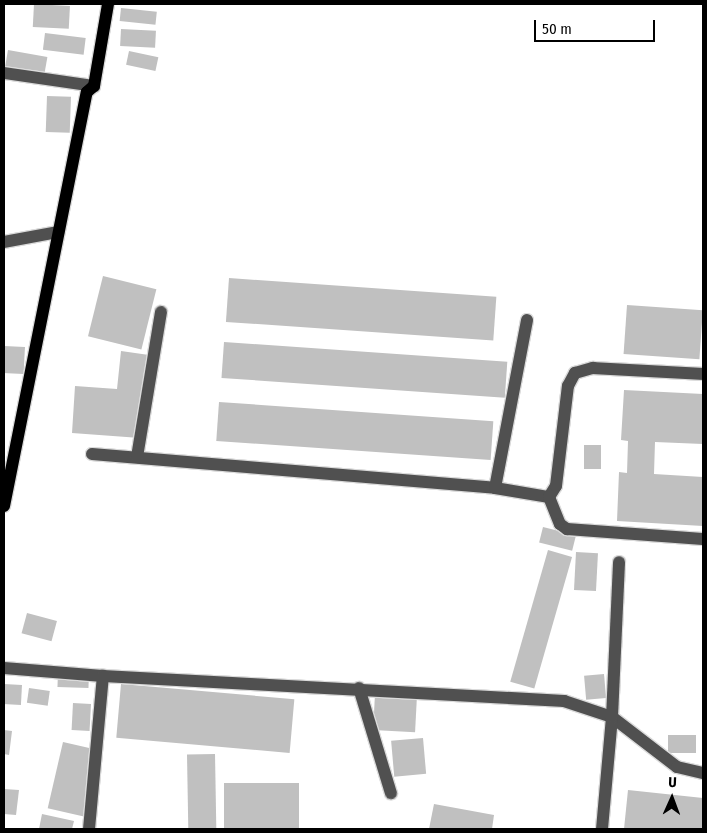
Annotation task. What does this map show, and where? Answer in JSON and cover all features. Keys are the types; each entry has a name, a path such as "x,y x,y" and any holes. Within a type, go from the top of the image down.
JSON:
{"main road":[{"path":"4,506 86,92 94,86 108,4"}],"street":[{"path":"4,73 94,86"},
{"path":"4,242 58,232"},
{"path":"138,457 161,312"},
{"path":"495,488 527,320"},
{"path":"549,497 556,486 568,386 575,373 593,368 703,374"},
{"path":"92,454 495,488 549,497"},
{"path":"549,497 560,524 567,529 703,539"},
{"path":"602,829 612,717 619,562"},
{"path":"4,668 103,676 564,700 612,717 677,767 703,773"},
{"path":"88,829 103,676"},
{"path":"360,688 390,793"}],"building":[{"path":"34,4 70,6 69,29 33,27"},
{"path":"121,8 157,12 155,25 120,21"},
{"path":"121,29 156,31 155,48 120,46"},
{"path":"45,33 86,38 84,55 43,50"},
{"path":"8,50 47,57 44,74 5,67"},
{"path":"129,51 158,57 155,71 126,65"},
{"path":"47,96 71,97 70,133 46,132"},
{"path":"103,276 156,289 141,349 88,336"},
{"path":"229,278 496,297 493,341 226,322"},
{"path":"627,305 703,310 699,359 624,354"},
{"path":"224,342 507,362 505,398 221,378"},
{"path":"4,346 25,347 24,374 4,373"},
{"path":"121,351 149,355 140,438 72,433 75,386 117,389"},
{"path":"624,390 703,394 703,444 655,442 654,474 703,477 703,526 617,521 619,472 627,473 628,441 621,440"},
{"path":"219,402 493,421 491,460 216,441"},
{"path":"584,445 601,445 601,469 584,469"},
{"path":"543,527 576,535 572,551 539,543"},
{"path":"548,550 572,557 534,689 510,682"},
{"path":"576,552 598,553 596,591 574,590"},
{"path":"27,613 57,621 52,641 22,633"},
{"path":"58,672 89,673 88,688 57,687"},
{"path":"604,674 606,698 586,700 584,676"},
{"path":"4,684 22,685 21,705 4,704"},
{"path":"121,684 294,699 290,753 116,738"},
{"path":"29,688 50,691 48,706 27,703"},
{"path":"375,694 417,696 415,732 373,730"},
{"path":"73,703 91,704 90,731 72,730"},
{"path":"4,730 12,731 9,755 4,754"},
{"path":"668,735 696,735 696,753 668,753"},
{"path":"423,738 426,774 394,777 391,741"},
{"path":"63,742 99,750 84,817 48,808"},
{"path":"187,754 215,754 216,829 188,829"},
{"path":"224,783 299,783 299,829 224,829"},
{"path":"4,789 19,790 16,815 4,814"},
{"path":"628,790 703,798 703,829 624,829"},
{"path":"434,804 494,815 492,829 429,829"},
{"path":"42,814 74,821 72,829 39,829"}]}
